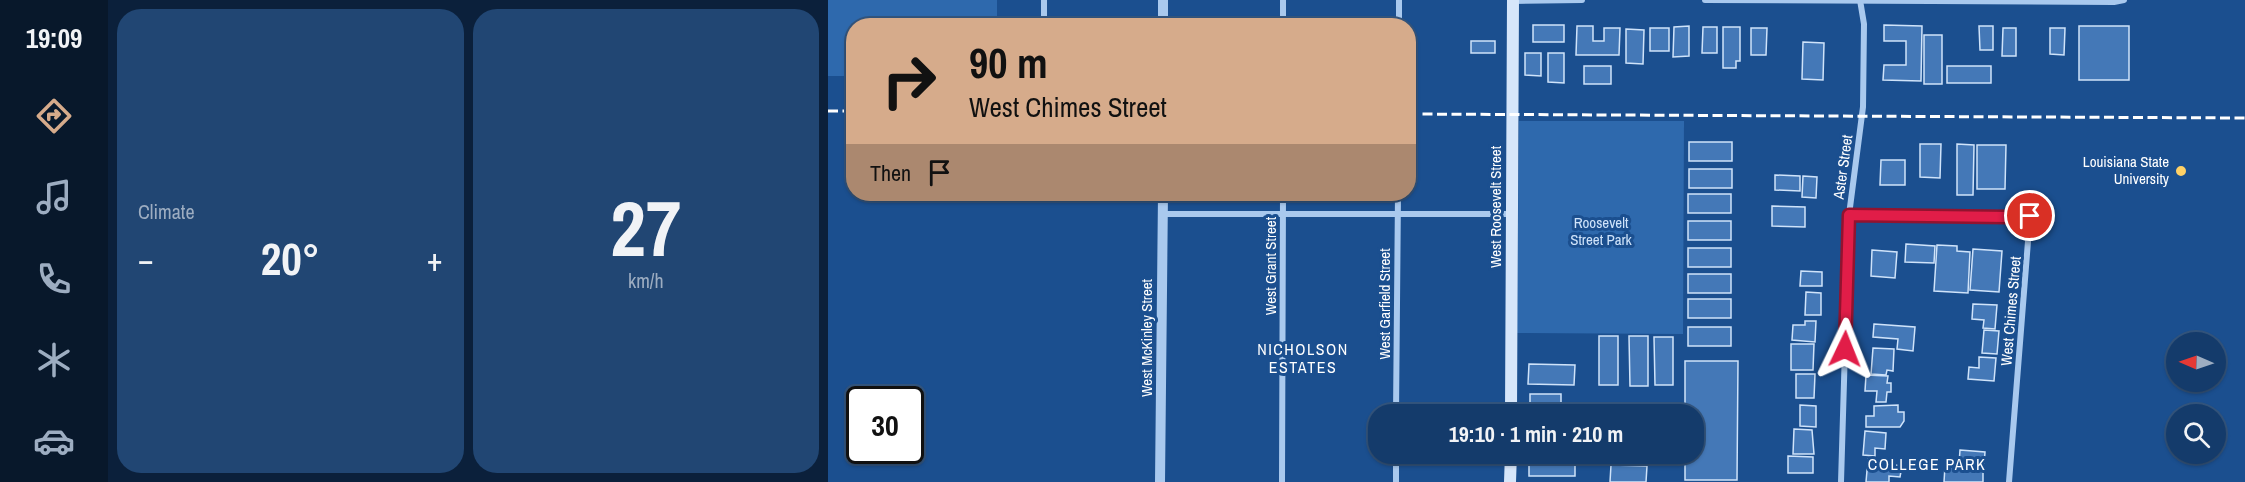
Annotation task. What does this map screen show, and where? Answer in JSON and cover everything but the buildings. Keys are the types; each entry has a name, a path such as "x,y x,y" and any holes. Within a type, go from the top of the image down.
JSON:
{"main road":[{"name":"West Roosevelt Street","path":"1510,404 1513,0"},
{"path":"1510,464 1510,482"}],"street":[{"path":"1044,0 1044,18"},
{"path":"1163,0 1163,18"},
{"path":"1283,0 1283,18"},
{"path":"1399,0 1399,18"},
{"path":"1513,0 1582,0"},
{"path":"1705,0 2114,2 2124,0"},
{"name":"Aster Street","path":"1841,482 1849,215 1863,107 1864,24 1860,0"},
{"name":"West McKinley Street","path":"1161,482 1163,201"},
{"name":"West Grant Street","path":"1282,482 1283,201"},
{"name":"West Garfield Street","path":"1396,404 1398,201"},
{"path":"1163,214 1511,214"},
{"name":"West Chimes Street","path":"1849,215 2030,216 2009,482"},
{"path":"1396,464 1396,482"}],"green space":[{"path":"828,0 997,0 997,18 846,18 846,76 828,76"},
{"name":"Roosevelt Street Park","path":"1519,121 1684,121 1683,334 1517,333"}],"railway":[{"path":"828,111 846,111"},
{"path":"1416,114 2245,118"}],"place":[{"name":"Louisiana State University","path":"2181,171"}],"district":[{"name":"NICHOLSON ESTATES","path":"1303,358"},
{"name":"COLLEGE PARK","path":"1927,464"}],"route":[{"path":"1845,349 1849,215 2030,216"}]}
